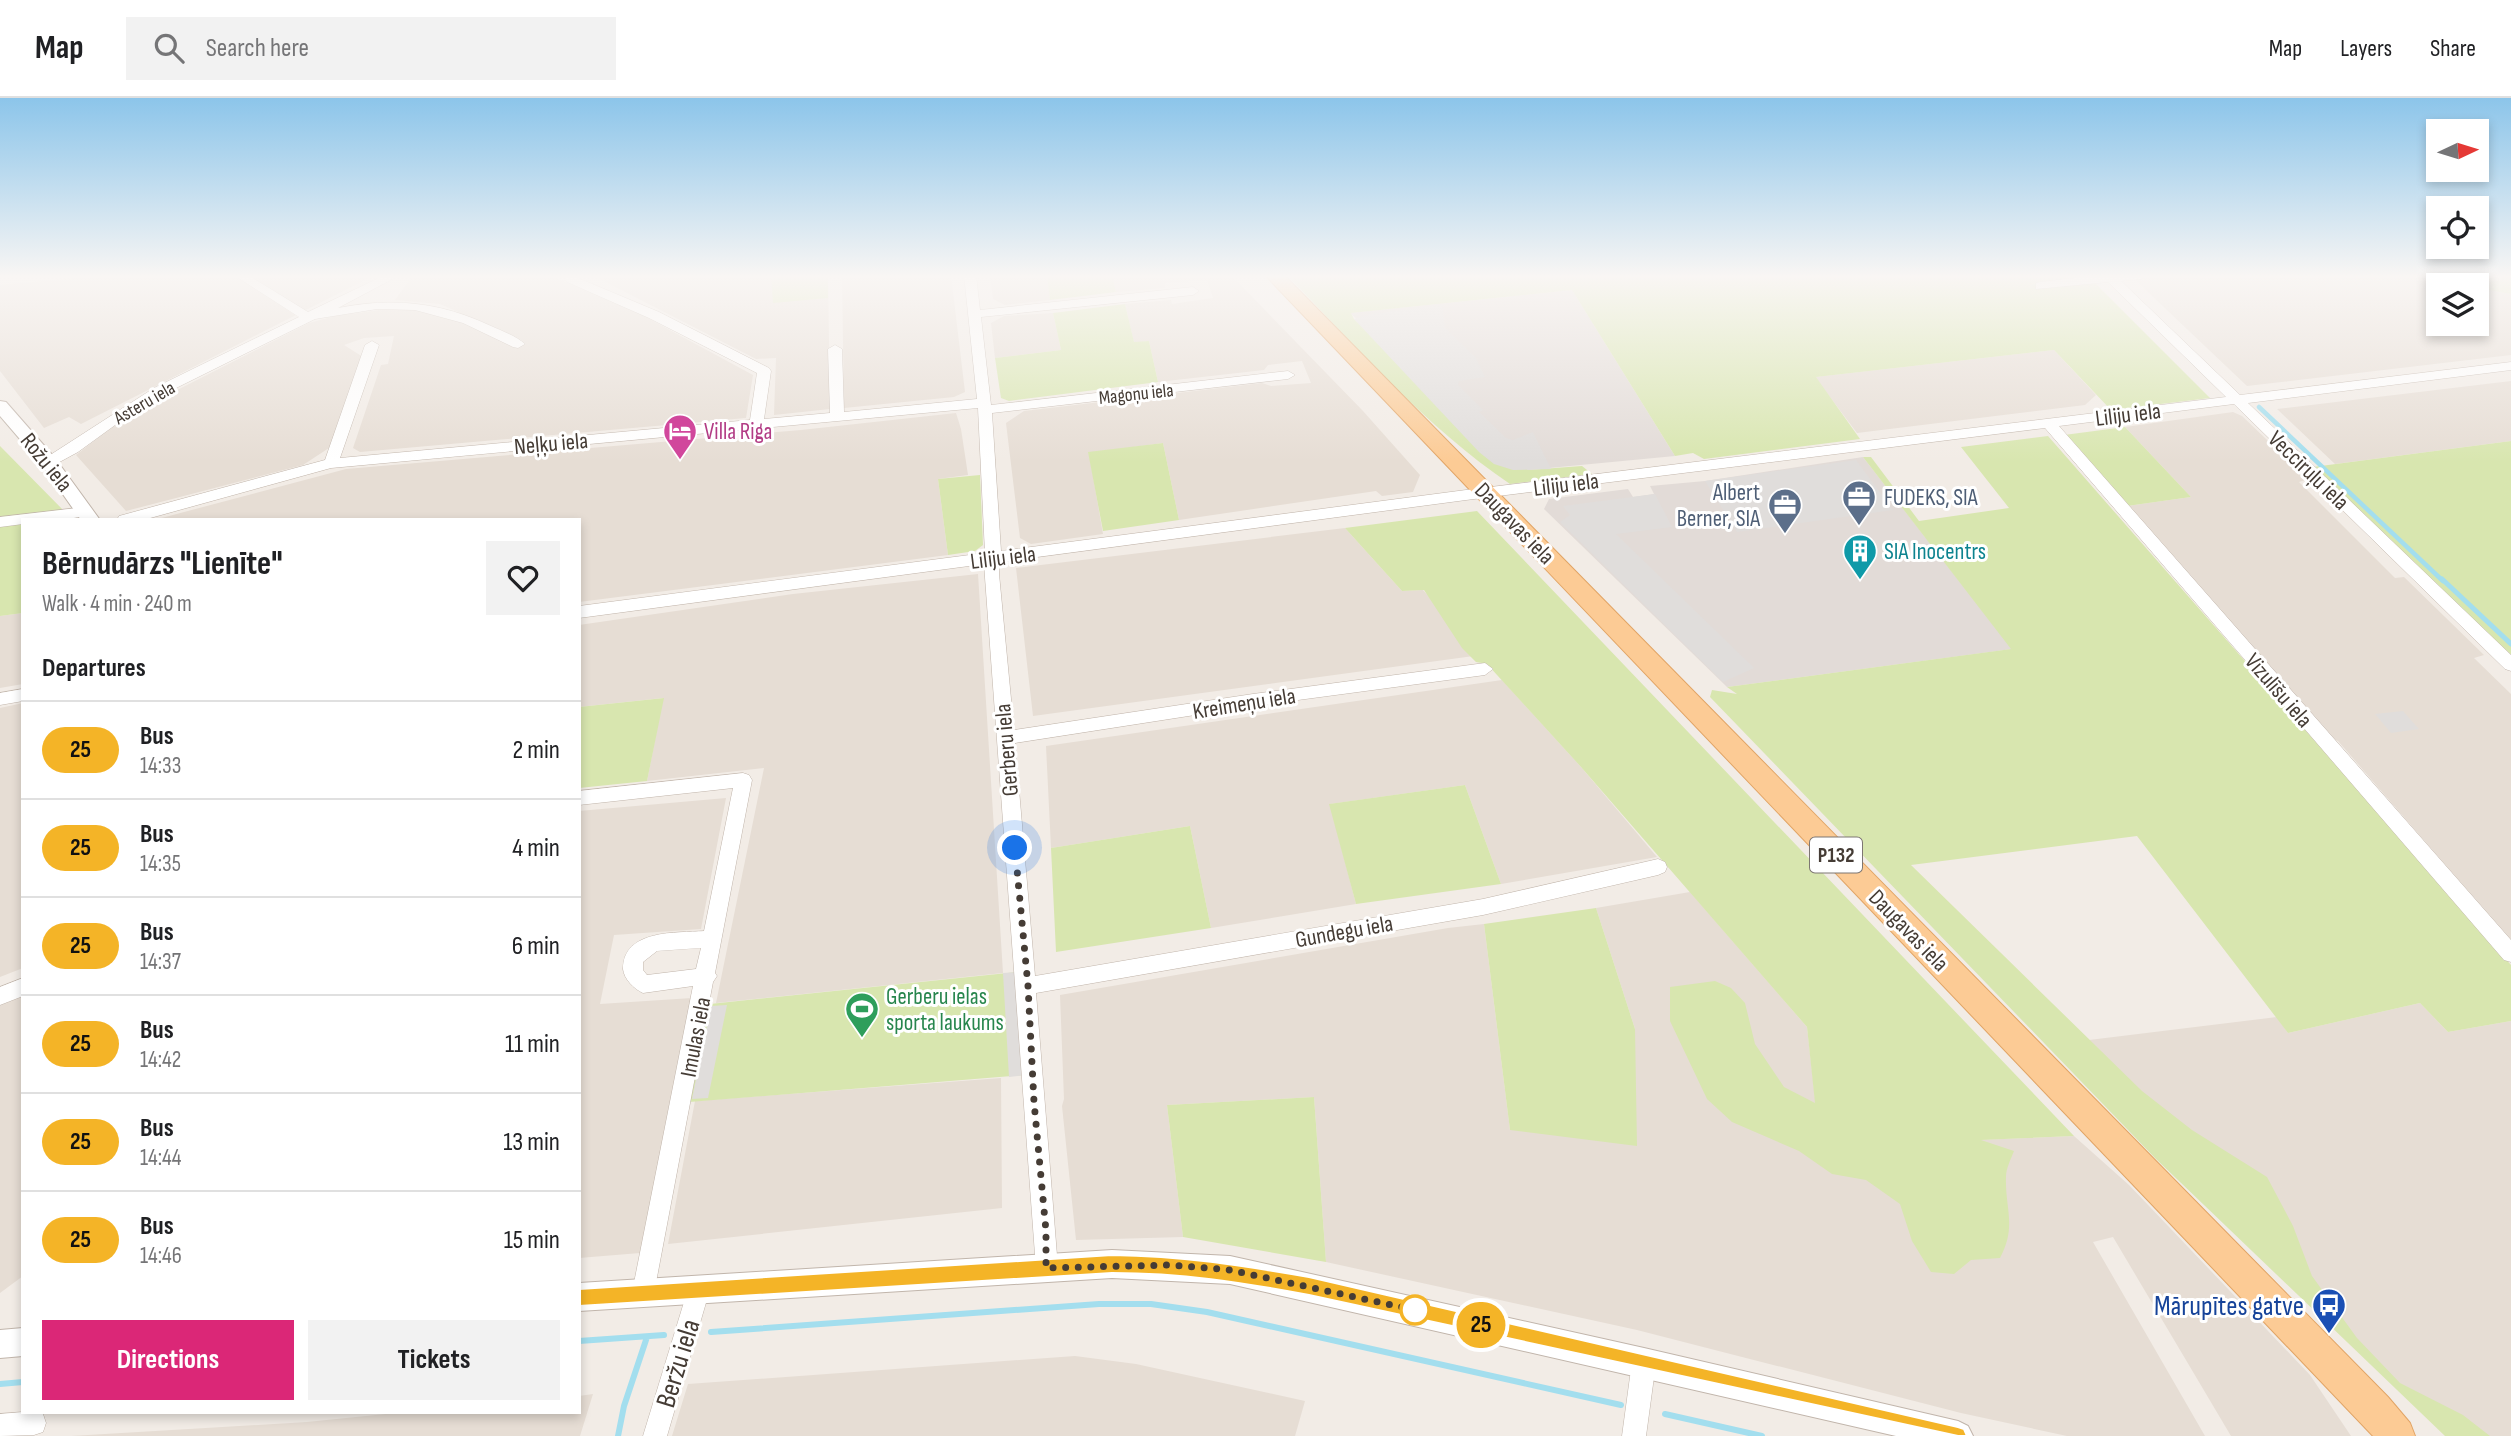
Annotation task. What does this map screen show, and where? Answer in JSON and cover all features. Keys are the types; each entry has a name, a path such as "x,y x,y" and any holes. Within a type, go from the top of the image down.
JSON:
{"main road":[{"name":"Daugavas iela","path":"1335,337 2375,1410 2397,1436"}],"street":[{"name":"Asteru iela","path":"49,462 74,449 128,409 265,337"},
{"path":"505,337 518,344"},
{"path":"698,337 764,371 756,424"},
{"name":"Gerberu iela","path":"978,337 985,407 993,558 991,574 1028,986 1034,1102 1046,1231 1046,1268"},
{"name":"Veccīruļu iela","path":"2173,337 2511,665"},
{"path":"331,463 372,345"},
{"path":"835,349 837,417"},
{"name":"Liliju iela","path":"581,612 1486,493 2511,366"},
{"name":"Magoņu iela","path":"985,407 1288,376"},
{"name":"Rožu iela","path":"0,406 49,462 89,516"},
{"name":"Neļķu iela","path":"131,518 331,463 837,417 985,407"},
{"name":"Vizulīšu iela","path":"2049,424 2511,954"},
{"path":"59,518 89,516"},
{"path":"0,522 21,521"},
{"name":"Kreimeņu iela","path":"1005,738 1253,700 1485,669"},
{"path":"0,699 21,695"},
{"name":"Imulas iela","path":"581,798 743,780 707,976 643,1293"},
{"name":"Gundegu iela","path":"1028,986 1483,907 1658,867"},
{"path":"707,976 643,984 633,972 635,958 653,943 713,939"},
{"path":"0,996 21,988"},
{"path":"581,1297 1046,1268 1160,1264 1230,1270 1644,1362 1958,1436"},
{"name":"Beržu iela","path":"655,1436 699,1289"},
{"path":"0,1344 21,1342"},
{"path":"1634,1436 1644,1362"},
{"path":"0,1426 34,1423"}],"shaded area":[{"path":"0,337 252,337 81,424 69,417 44,428 0,371"},
{"path":"281,337 372,337 344,345 363,357 332,446 303,465 126,511 76,455 126,416"},
{"path":"394,337 497,337 514,346 523,341 515,337 684,337 753,375 746,418 360,452 353,448 381,365 388,364"},
{"path":"714,337 829,337 830,409 774,415 776,358 756,359"},
{"path":"843,337 958,337 965,392 954,397 844,408"},
{"path":"993,337 1058,337 1061,350 995,358"},
{"path":"1133,337 1292,337 1420,475 1413,492 1382,496 1376,491 1179,520 1163,443 1089,453 1103,534 1031,544 1020,538 1006,423 1024,411 1262,383 1271,386 1311,383 1302,361 1268,365 1264,370 1158,382 1149,341 1134,343"},
{"path":"1371,337 1455,337 1476,358 1485,377 1459,381 1458,385 1483,410 1479,412 1506,438 1513,440 1533,432 1551,469 1513,470 1494,464 1479,452"},
{"path":"1378,337 1601,337 1675,456 1528,470"},
{"path":"2196,337 2511,337 2511,355 2247,386"},
{"path":"2054,350 2096,395 2085,405 1857,433 1815,377"},
{"path":"2511,381 2511,441 2335,464 2277,409"},
{"path":"2233,412 2242,416 2308,479 2299,482 2395,578 2404,577 2484,655 2474,658 2511,694 2511,941 2338,741 2327,737 2236,628 2231,626 2127,506 2191,497 2125,427"},
{"path":"956,413 968,475 938,479 948,555 581,602 581,518 162,518 346,469 801,430"},
{"path":"1863,457 2012,649 1727,687 1544,509 1549,499 1628,489 1633,497 1654,494 1650,486 1705,481"},
{"path":"1856,460 1893,510 1737,532 1705,481"},
{"path":"1655,494 1672,527 1616,534 1754,668 1723,682 1560,522 1570,515 1563,506"},
{"path":"1345,528 1402,591 1423,590 1481,655 1033,716 1016,568"},
{"path":"978,574 1003,973 716,1003 764,768 647,781 663,698 581,707 581,625 793,594"},
{"path":"21,613 21,684 0,688 0,616"},
{"path":"1502,680 1581,767 1657,857 1501,884 1465,785 1330,804 1356,904 1211,928 1190,826 1051,848 1046,746"},
{"path":"21,703 21,969 0,977 0,708"},
{"path":"2403,711 2419,729 2391,733 2375,714"},
{"path":"726,798 701,929 614,935 600,1004 692,998 640,1253 581,1258 581,811"},
{"path":"1690,892 1807,1027 1822,1160 1978,1140 2074,1136 2129,1185 2310,1375 2351,1436 2231,1436 2113,1237 2093,1242 2205,1436 2067,1436 1961,1413 1637,1330 1326,1262 1314,1097 1167,1105 1183,1237 1076,1240 1062,1106 1064,1099 1060,995 1484,924 1510,1130 1635,1029 1596,908"},
{"path":"1017,972 1025,1075 1009,1077 1003,973"},
{"path":"21,997 21,1277 0,1293 0,1005"},
{"path":"2420,1003 2448,1032 2511,1021 2511,1436 2446,1436 2359,1349 2089,1040 2277,1017 2288,1033"},
{"path":"727,1005 708,1098 692,1099 711,1006"},
{"path":"1001,1078 1002,1208 668,1244 695,1101"},
{"path":"1075,1356 1136,1364 1305,1401 1295,1436 672,1436 688,1384"},
{"path":"593,1394 580,1436 71,1436 307,1422 385,1414 581,1414 581,1396"}],"green space":[{"path":"1058,337 1133,337 1134,342 1149,341 1158,382 1009,401 1001,398 995,358 1061,350"},
{"path":"1346,337 1375,337 1528,470 1582,466 1592,474 1510,484 1450,438"},
{"path":"1601,337 2149,337 2210,398 2111,410 2054,350 1816,377 1860,439 1704,459 1693,453 1675,456"},
{"path":"2125,427 2191,497 2127,506 2064,435"},
{"path":"2048,436 2511,965 2511,1021 2448,1032 2420,1003 2288,1033 2137,836 1911,865 2142,1091 2192,1130 2267,1177 2293,1226 2312,1276 2357,1338 2400,1383 2463,1415 2490,1436 2445,1436 2156,1159 1710,697 1712,690 1737,694 1727,687 2011,649 1863,457 1871,457 1919,521 2009,508 1961,447"},
{"path":"2511,441 2511,659 2313,467"},
{"path":"1163,443 1179,520 1103,531 1088,452"},
{"path":"0,446 68,518 21,518 21,613 0,616"},
{"path":"980,475 983,545 975,551 948,555 938,479"},
{"path":"1477,511 2074,1136 1981,1140 2014,1151 2006,1174 2008,1236 2000,1258 1971,1260 1954,1274 1931,1272 1912,1241 1900,1204 1866,1180 1832,1174 1799,1151 1732,1122 1707,1099 1670,1021 1670,987 1715,981 1731,988 1745,1003 1755,1044 1784,1087 1815,1103 1807,1027 1581,767 1487,664 1476,662 1462,648 1424,590 1402,591 1345,528"},
{"path":"664,698 647,781 581,788 581,707"},
{"path":"1465,785 1501,884 1356,904 1329,804"},
{"path":"1190,826 1211,928 1056,952 1051,848"},
{"path":"1596,908 1635,1029 1637,1146 1510,1130 1484,924"},
{"name":"Gerberu ielas sporta laukums","path":"1017,972 1025,1075 689,1102 710,1004"},
{"path":"1314,1097 1326,1262 1183,1237 1167,1105"}],"waterway":[{"path":"2259,407 2443,581"},
{"path":"2442,579 2511,644"},
{"path":"711,1332 1099,1304 1151,1304 1207,1312 1621,1405"},
{"path":"581,1341 664,1335"},
{"path":"618,1436 624,1406 647,1337"},
{"path":"0,1384 21,1382"},
{"path":"1665,1414 1762,1436"}],"bus line":[{"name":"25","path":"581,1297 1112,1264 1211,1268 1309,1286 1958,1436"}],"place":[{"name":"Villa Riga","path":"680,461"},
{"name":"FUDEKS, SIA","path":"1859,527"},
{"name":"Albert Berner, SIA","path":"1785,535"},
{"name":"SIA Inocentrs","path":"1860,581"},
{"name":"Gerberu ielas sporta laukums","path":"862,1039"},
{"name":"Mārupītes gatve","path":"2329,1335"}],"route":[{"path":"1015,848 1028,986 1034,1102 1046,1231 1046,1268 1112,1264 1230,1270 1415,1310"}]}
